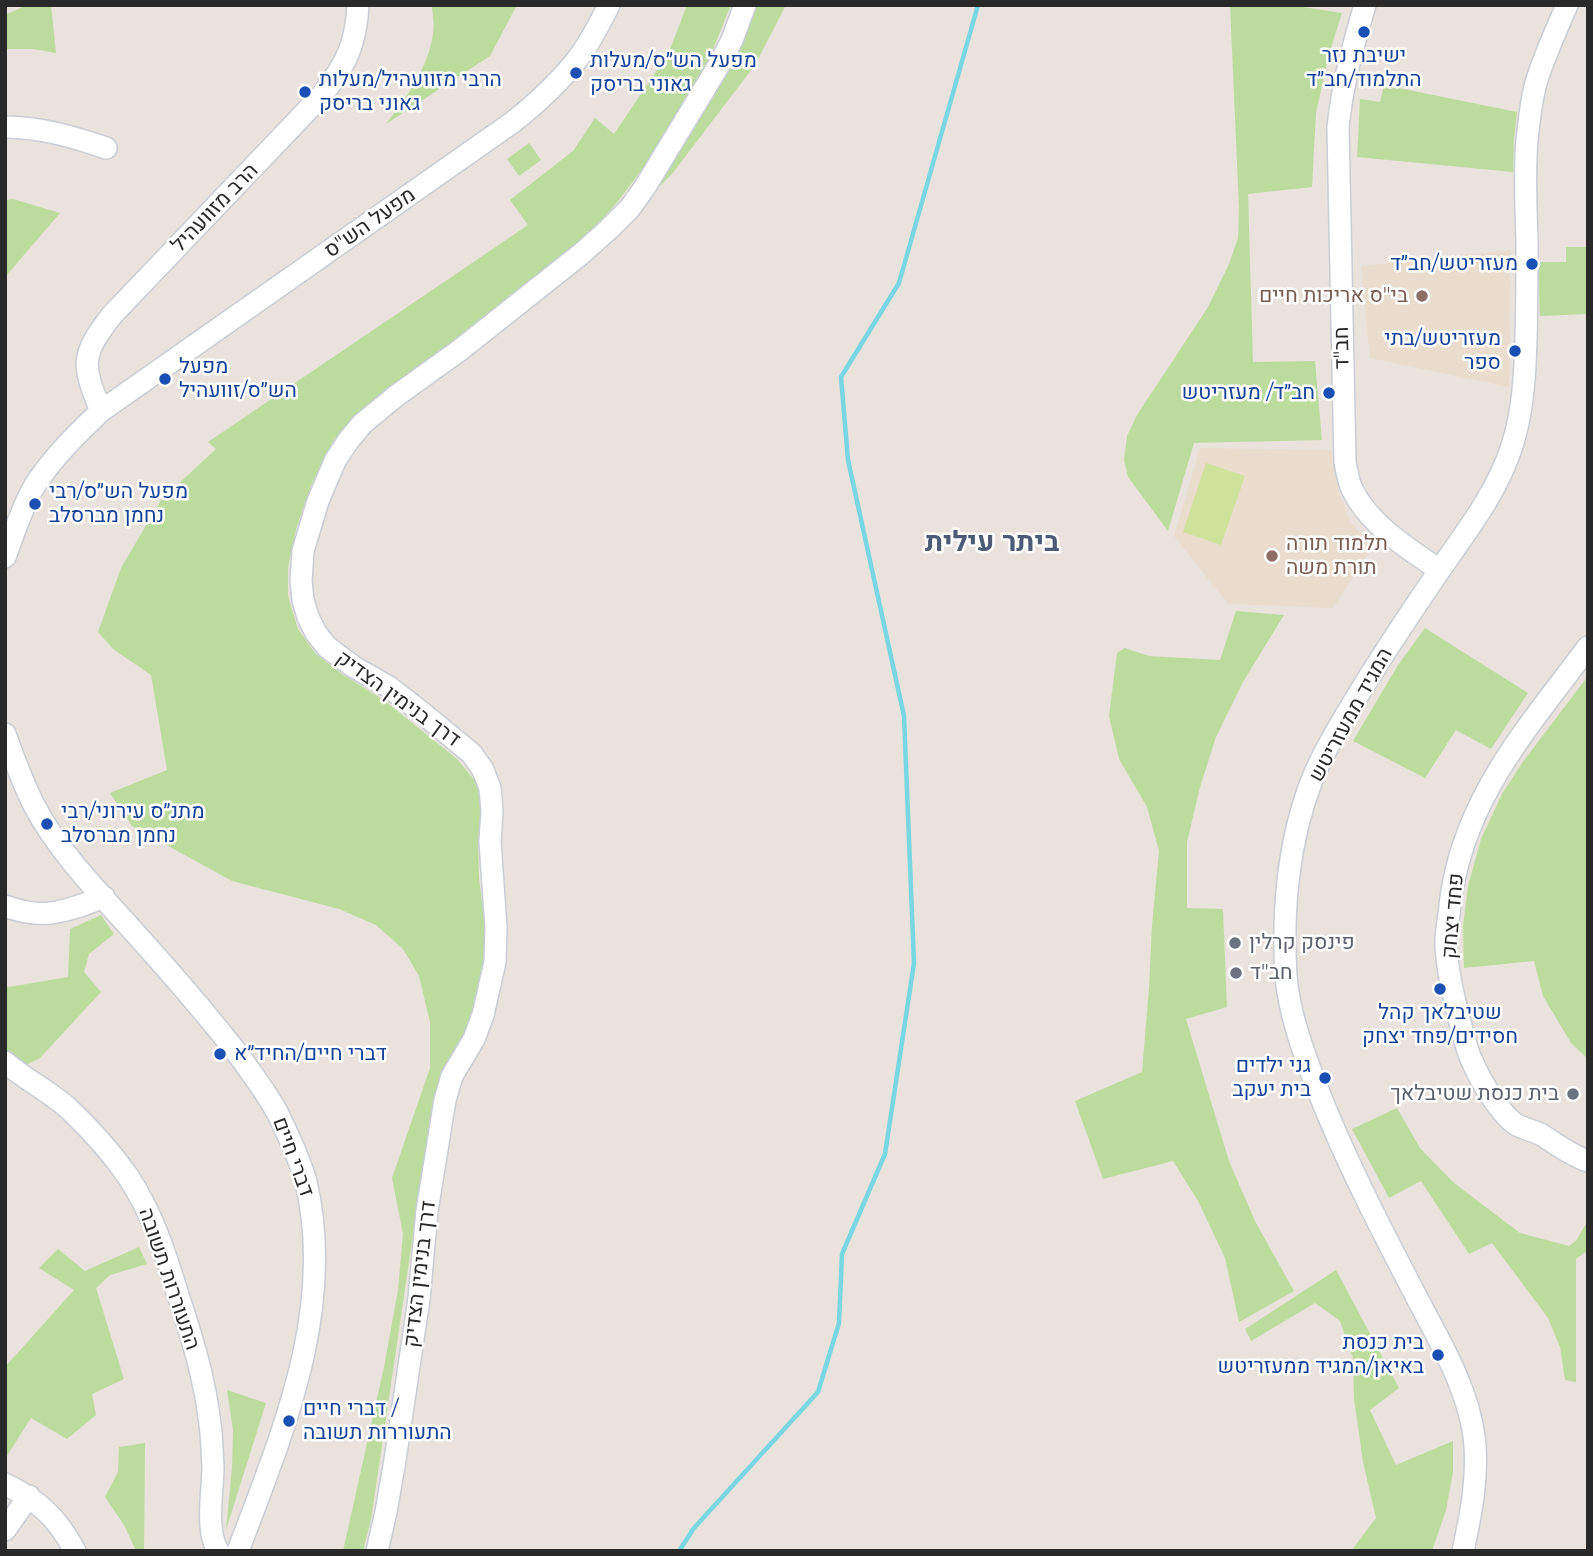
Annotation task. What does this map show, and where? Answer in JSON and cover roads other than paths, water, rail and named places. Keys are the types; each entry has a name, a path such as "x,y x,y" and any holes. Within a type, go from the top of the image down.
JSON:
{"street":[{"name":"הרב מזוועהיל","path":"102,411 90,384 87,358 99,331 111,315 323,95 338,75 350,51 357,27 358,5"},
{"name":"מפעל הש\"ס","path":"5,557 34,486 66,446 102,411 513,122 562,78 596,33 609,5"},
{"name":"דרך בנימין הצדיק","path":"377,1551 396,1460 444,1100 452,1076 474,1039 483,1015 495,962 496,927 490,842 492,811 490,788 483,770 472,754 407,701 354,667 321,640 307,617 303,600 303,551 317,501 335,461 362,424 571,262 630,208 719,65 745,5"},
{"name":"חב\"ד","path":"1365,5 1341,97 1338,128 1345,462 1350,486 1362,507 1383,529 1440,570"},
{"name":"המגיד ממעזריטש","path":"1463,1551 1475,1469 1474,1438 1468,1407 1456,1375 1366,1199 1328,1117 1300,1038 1287,981 1285,931 1297,834 1312,779 1324,753 1384,653 1477,518 1504,468 1520,415 1524,385 1527,136 1536,83 1567,5"},
{"path":"5,127 66,136 106,148"},
{"name":"פחד יצחק","path":"1588,647 1507,756 1479,807 1462,845 1453,884 1446,944 1456,1010 1471,1059 1484,1085 1517,1125 1533,1130 1588,1161"},
{"name":"דברי חיים","path":"5,734 36,808 62,849 229,1042 277,1113 305,1180 312,1212 315,1248 315,1285 308,1334 285,1421 238,1551"},
{"path":"5,906 28,914 43,914 75,908 104,897"},
{"name":"התעוררות תשובה","path":"5,1062 68,1108 92,1133 130,1179 154,1226 190,1331 202,1379 210,1424 213,1467 213,1542 218,1551"},
{"path":"5,1484 29,1496 50,1513 75,1551"},
{"path":"5,1530 29,1496"},
{"name":"המגיד ממעזריטש","path":"1455,1551 1471,1509"}],"waterway":[{"path":"679,1551 694,1528 818,1392 839,1323 842,1254 885,1154 914,963 904,716 848,460 841,377 899,283 978,5"}],"place":[{"name":"ישיבת נזר התלמוד/חב״ד","path":"1364,32"},
{"name":"מפעל הש״ס/מעלות גאוני בריסק","path":"576,73"},
{"name":"הרבי מזוועהיל/מעלות גאוני בריסק","path":"305,92"},
{"name":"מעזריטש/חב״ד","path":"1532,264"},
{"name":"בי\"ס אריכות חיים","path":"1422,296"},
{"name":"מעזריטש/בתי ספר","path":"1515,351"},
{"name":"מפעל הש״ס/זוועהיל","path":"165,379"},
{"name":"חב״ד/ מעזריטש","path":"1329,393"},
{"name":"מפעל הש״ס/רבי נחמן מברסלב","path":"35,504"},
{"name":"תלמוד תורה תורת משה","path":"1272,556"},
{"name":"מתנ״ס עירוני/רבי נחמן מברסלב","path":"47,824"},
{"name":"פינסק קרלין","path":"1235,943"},
{"name":"חב\"ד","path":"1236,973"},
{"name":"שטיבלאך קהל חסידים/פחד יצחק","path":"1440,989"},
{"name":"דברי חיים/החיד״א","path":"220,1054"},
{"name":"גני ילדים בית יעקב","path":"1325,1078"},
{"name":"בית כנסת שטיבלאך","path":"1573,1094"},
{"name":"בית כנסת באיאן/המגיד ממעזריטש","path":"1438,1355"},
{"name":"דברי חיים / התעוררות תשובה","path":"289,1421"}],"district":[{"name":"ביתר עילית","path":"992,543"}]}
